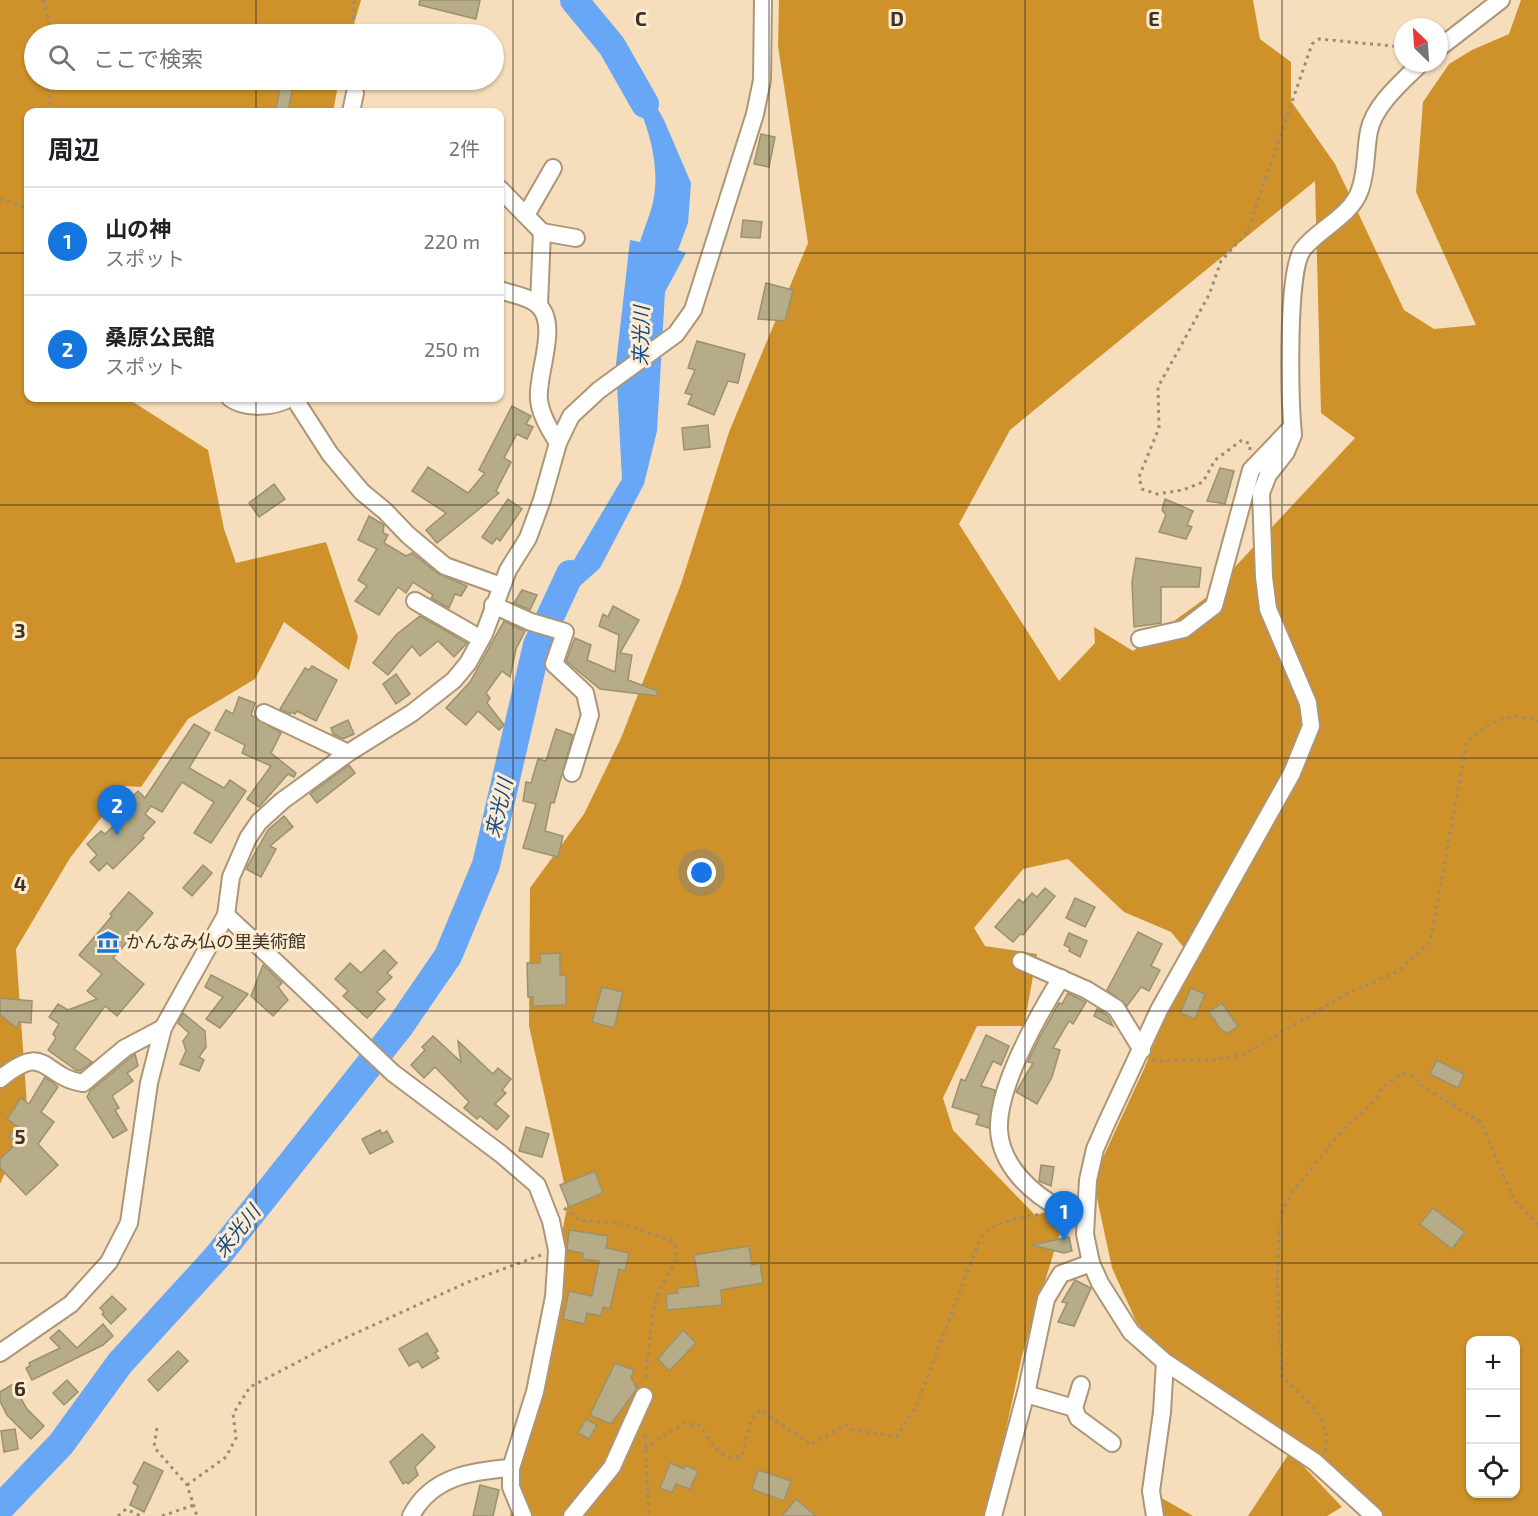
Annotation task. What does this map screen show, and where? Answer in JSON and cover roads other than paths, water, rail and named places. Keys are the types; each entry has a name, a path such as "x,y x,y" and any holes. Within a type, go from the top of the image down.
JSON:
{"street":[{"path":"0,1353 71,1304 109,1262 129,1223 149,1083 164,1028 226,915 231,877 239,854 259,822 282,801 348,753 411,713 453,680 468,663 481,639 501,586 528,537 542,500 558,443 571,416 599,390 676,334 693,310 701,291 755,114 762,80 762,0"},
{"path":"1448,41 1501,0"},
{"path":"1374,1516 1319,1467 1165,1362 1131,1332 1112,1306 1090,1263 1085,1234 1088,1180 1099,1140 1142,1050 1158,1010 1292,773 1311,726 1308,703 1268,609 1264,577 1261,494 1268,475 1286,452 1293,435 1291,289 1298,258 1304,248 1347,209 1360,192 1369,129 1377,112 1413,72"},
{"path":"352,108 355,93"},
{"path":"526,215 554,168"},
{"path":"504,193 542,232 576,238"},
{"path":"539,305 542,232"},
{"path":"504,292 539,305 546,315 547,344 539,399 547,426 558,443"},
{"path":"235,402 239,405 266,405 283,402"},
{"path":"295,402 330,454 362,492 385,510 408,535 445,566 501,586"},
{"path":"1140,639 1184,630 1214,606 1251,470 1292,427"},
{"path":"415,601 481,639"},
{"path":"493,605 531,622 565,632 554,664 585,693 590,715 572,773"},
{"path":"264,713 348,753"},
{"path":"226,915 393,1073 501,1154 537,1185 551,1221 557,1250 554,1297 535,1392 511,1468 511,1487 523,1516"},
{"path":"1021,961 1087,990 1116,1008 1142,1050"},
{"path":"1060,978 1042,1008 1015,1067 1004,1096 999,1129 1003,1148 1019,1177 1039,1197 1062,1209"},
{"path":"0,1079 19,1063 44,1062 69,1081 83,1083 125,1048 164,1028"},
{"path":"993,1516 1052,1286 1061,1274 1090,1263"},
{"path":"1155,1516 1151,1491 1162,1412 1165,1362"},
{"path":"1081,1385 1074,1408 1078,1418 1112,1443"},
{"path":"1026,1394 1074,1408"},
{"path":"572,1516 612,1467 644,1396"},
{"path":"411,1516 416,1506 434,1488 452,1478 480,1471 511,1468"}],"water":[{"path":"618,64 643,83 664,120 691,183 688,223 678,250 686,253 665,292 657,431 644,484 600,568 554,609 552,597 622,479 616,364 630,240 640,242 652,207 655,166 648,130"}],"waterway":[{"name":"来光川","path":"574,0 612,46 645,104"},
{"name":"来光川","path":"0,1508 61,1444 120,1363 216,1258 400,1026 448,956 486,865 537,645 570,574"}],"place":[{"name":"桑原公民館","path":"117,835"},
{"name":"かんなみ仏の里美術館","path":"108,942"},
{"name":"山の神","path":"1064,1241"}]}
